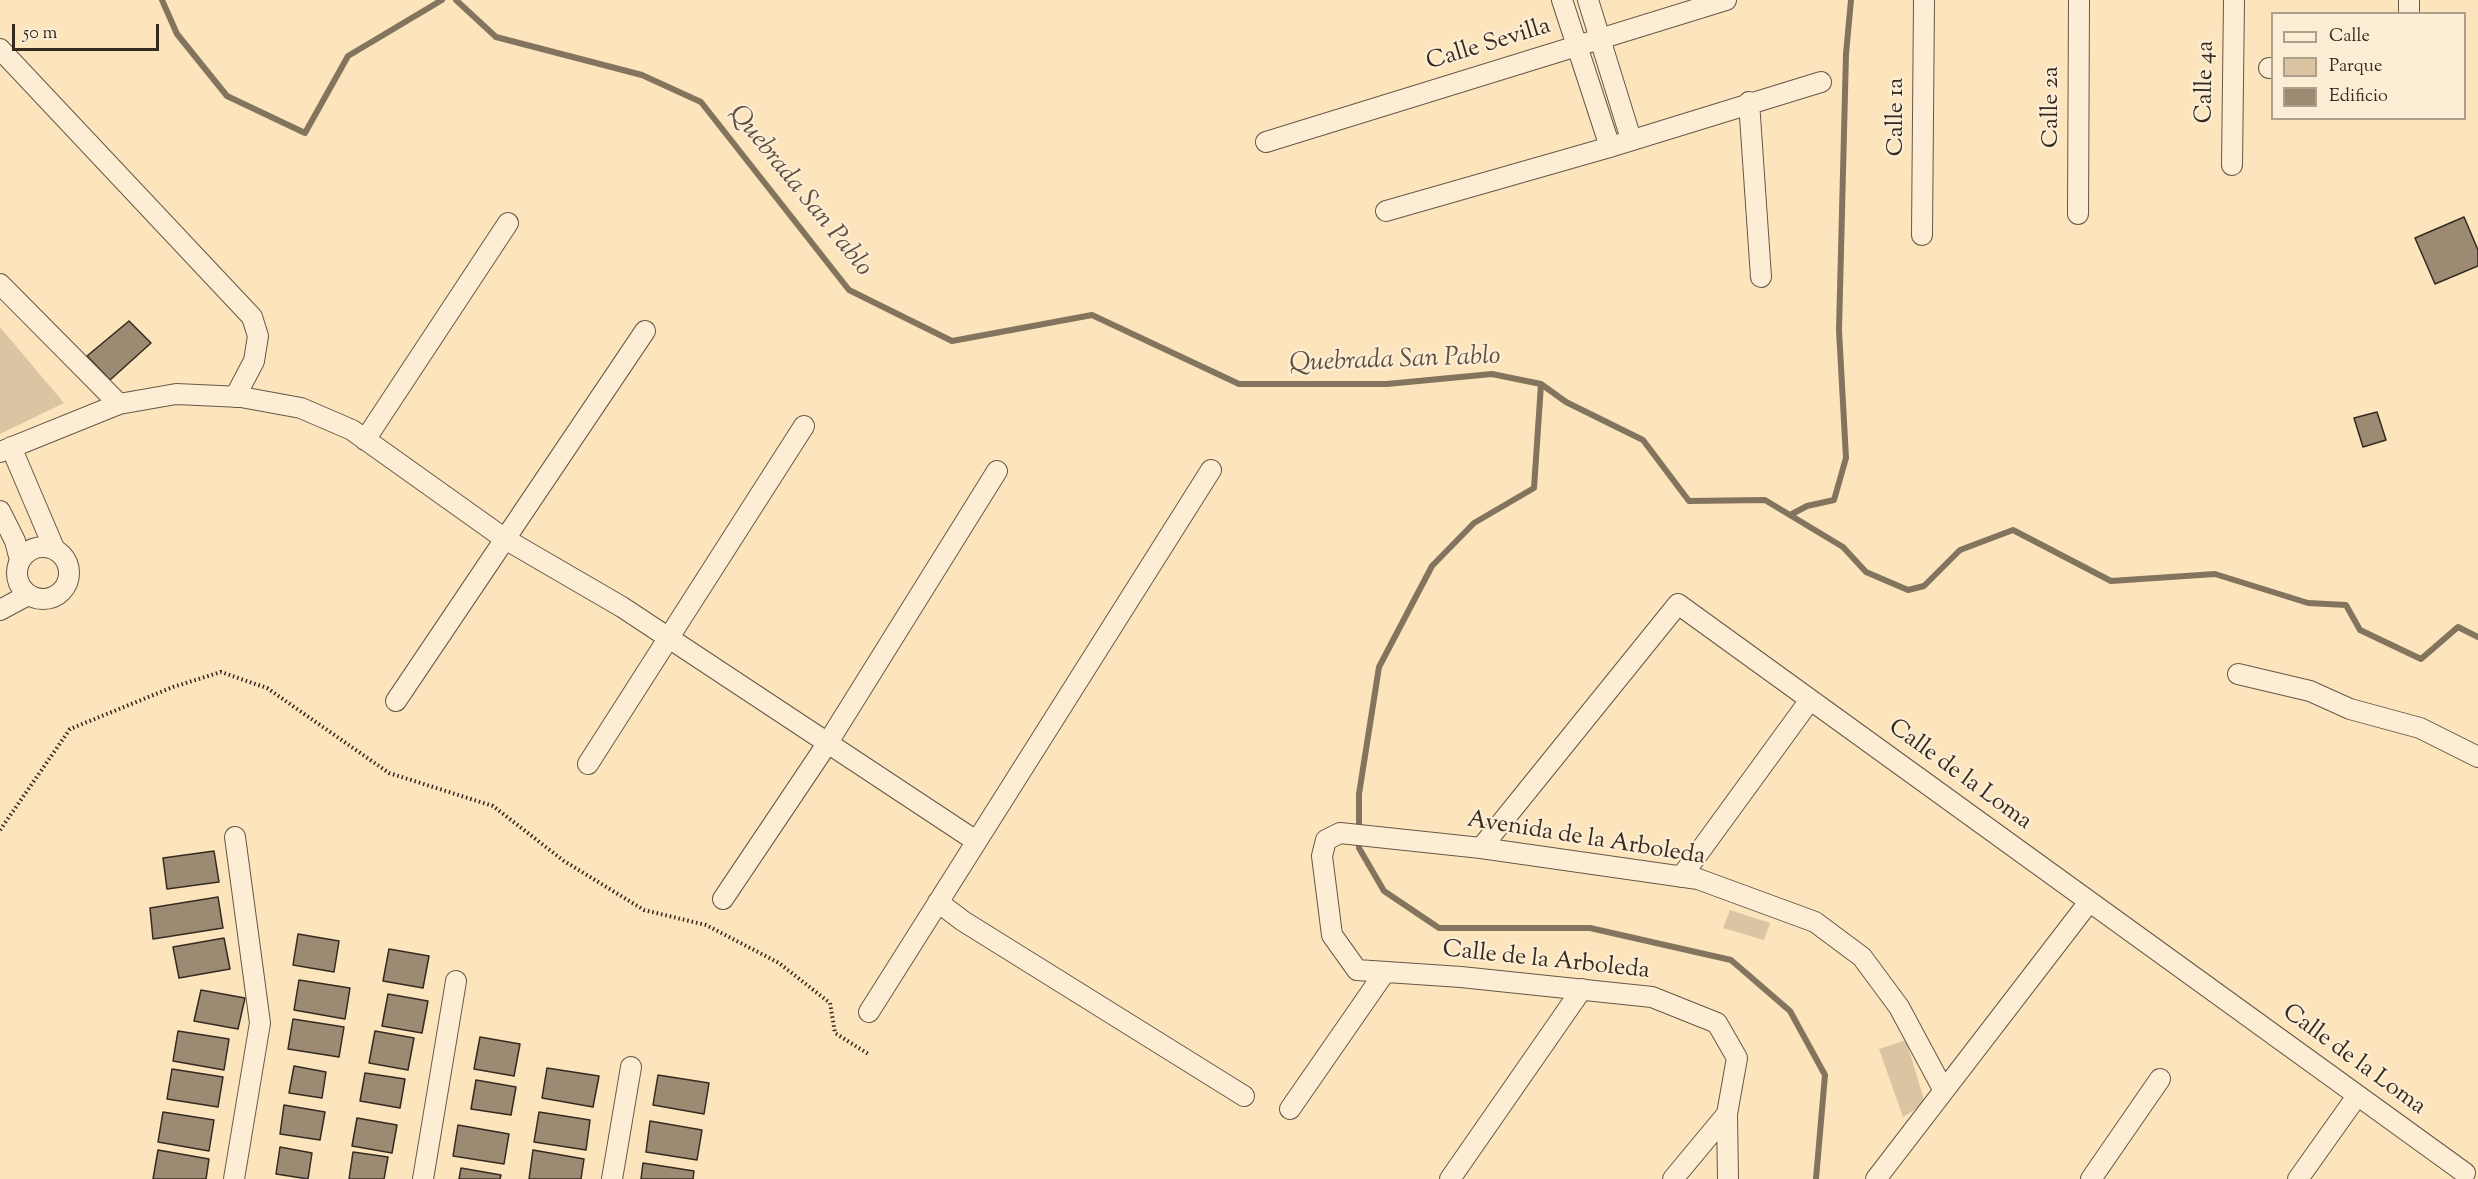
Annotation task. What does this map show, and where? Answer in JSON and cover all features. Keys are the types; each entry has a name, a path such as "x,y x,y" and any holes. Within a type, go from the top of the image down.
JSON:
{"street":[{"path":"1562,0 1610,147"},
{"path":"1588,0 1631,139"},
{"name":"Calle Sevilla","path":"1266,141 1726,0"},
{"name":"Calle 1a","path":"1922,235 1924,0"},
{"name":"Calle 2a","path":"2078,214 2079,0"},
{"name":"Calle 4a","path":"2232,165 2234,0"},
{"path":"0,49 252,317 258,336 254,361 235,397"},
{"path":"1386,211 1610,147 1749,102 1821,82"},
{"path":"1749,102 1761,277"},
{"path":"365,440 508,223"},
{"path":"0,284 119,404"},
{"path":"396,701 645,332"},
{"path":"54,548 5,450 119,404 176,394 235,397 301,408 352,430 505,539 668,638 976,841"},
{"path":"588,764 804,426"},
{"path":"869,1012 1211,470"},
{"path":"723,899 827,744 997,471"},
{"path":"0,511 15,541 19,562 18,581 28,595 37,599 47,599 63,590 70,572 62,554 54,548 44,546 26,552 19,562 0,578"},
{"path":"0,610 28,595"},
{"name":"Calle de la Loma","path":"1482,848 1678,604 2465,1173"},
{"path":"2238,674 2310,691 2350,708 2420,728 2478,757"},
{"path":"1681,877 1810,700"},
{"name":"Avenida de la Arboleda","path":"1340,833 1482,848 1698,879 1815,922 1862,957 1899,1007 1943,1089"},
{"name":"Calle de la Arboleda","path":"1340,833 1326,840 1322,856 1332,935 1357,970 1461,976 1652,997 1717,1023 1737,1058 1726,1114 1728,1179"},
{"path":"234,1179 260,1023 235,837"},
{"path":"938,902 963,921 1244,1096"},
{"path":"1876,1179 2089,902"},
{"path":"1290,1109 1385,972"},
{"path":"423,1179 456,981"},
{"path":"1450,1179 1582,989"},
{"path":"612,1179 631,1067"},
{"path":"2091,1179 2160,1079"},
{"path":"2298,1179 2357,1096"},
{"path":"1673,1179 1726,1114"}],"path":[{"path":"0,830 70,729 173,687 221,672 267,688 389,773 493,806 564,861 644,910 706,925 779,963 830,1003 835,1033 870,1055"}],"green space":[{"path":"0,327 64,403 0,434"},
{"path":"1730,910 1770,923 1764,940 1723,928"},
{"path":"1906,1040 1925,1103 1903,1117 1879,1049"}],"building":[{"path":"2464,217 2478,250 2478,266 2435,284 2415,238"},
{"path":"129,321 151,343 110,380 87,356"},
{"path":"2377,412 2386,440 2363,447 2354,418"},
{"path":"214,851 219,882 167,889 163,858"},
{"path":"218,897 223,928 153,939 150,908"},
{"path":"298,934 339,941 334,972 293,965"},
{"path":"224,938 230,969 179,978 173,947"},
{"path":"389,949 429,956 423,988 383,981"},
{"path":"299,980 350,988 345,1019 294,1010"},
{"path":"201,990 245,998 238,1029 194,1021"},
{"path":"388,994 428,1001 422,1033 382,1026"},
{"path":"293,1019 344,1027 339,1057 288,1049"},
{"path":"178,1031 229,1039 224,1070 173,1061"},
{"path":"375,1031 414,1038 408,1070 369,1063"},
{"path":"480,1037 520,1044 514,1076 474,1069"},
{"path":"294,1066 326,1072 322,1098 289,1093"},
{"path":"547,1068 599,1076 593,1107 542,1098"},
{"path":"172,1069 223,1077 218,1107 167,1099"},
{"path":"365,1073 405,1079 400,1108 360,1101"},
{"path":"658,1075 709,1083 704,1114 653,1105"},
{"path":"476,1080 516,1087 511,1115 471,1109"},
{"path":"284,1105 325,1112 320,1140 280,1134"},
{"path":"163,1112 214,1120 209,1151 158,1142"},
{"path":"539,1112 590,1120 586,1150 534,1142"},
{"path":"357,1118 397,1125 392,1153 352,1146"},
{"path":"650,1121 702,1130 697,1160 646,1152"},
{"path":"458,1125 509,1134 504,1164 453,1156"},
{"path":"280,1147 312,1153 308,1179 276,1174"},
{"path":"158,1150 209,1159 206,1179 153,1179"},
{"path":"533,1150 584,1159 581,1179 529,1179"},
{"path":"353,1152 388,1157 384,1179 349,1179"},
{"path":"643,1163 694,1171 693,1179 641,1179"},
{"path":"461,1168 501,1175 500,1179 459,1179"}],"waterway":[{"name":"Quebrada San Pablo","path":"162,0 177,34 227,96 305,133 348,56 442,0"},
{"name":"Quebrada San Pablo","path":"456,0 496,37 642,75 701,102 849,290 952,341 1092,315 1239,384 1387,384 1492,374 1541,384 1566,402 1643,440 1689,501 1765,500 1843,547 1866,572 1908,590 1924,586 1960,550 2013,530 2111,581 2215,574 2308,603 2346,605 2360,630 2421,659 2458,627 2478,637"},
{"path":"1790,515 1807,506 1834,500 1846,458 1839,330 1846,54 1851,0"},
{"path":"1541,384 1534,488 1474,523 1432,566 1379,667 1359,794 1359,848 1384,891 1439,928 1590,928 1731,960 1790,1011 1825,1075 1816,1179"}]}
